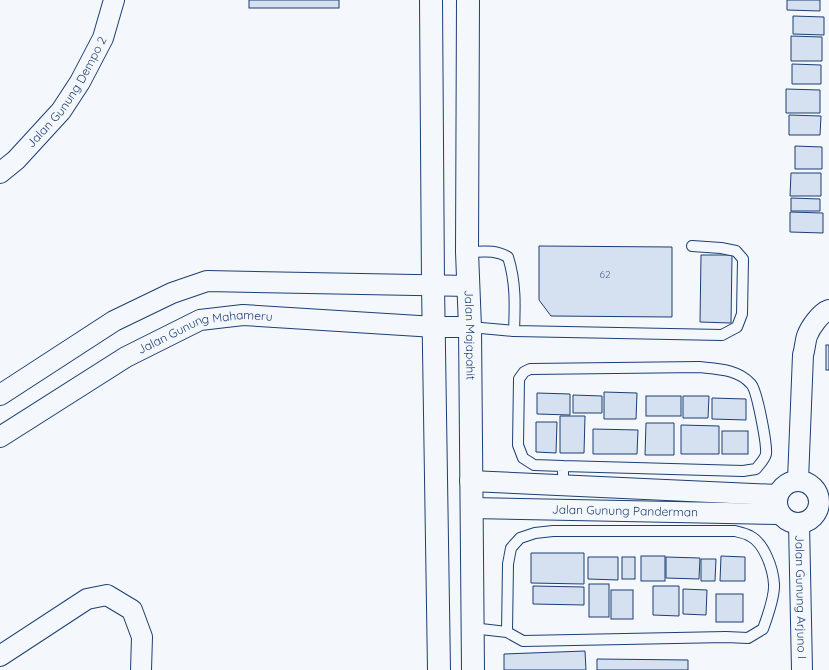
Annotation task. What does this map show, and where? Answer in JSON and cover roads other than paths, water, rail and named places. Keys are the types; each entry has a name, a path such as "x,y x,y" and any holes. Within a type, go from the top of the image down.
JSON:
{"street":[{"name":"Jalan Gunung Dempo 2","path":"0,172 16,160 61,111 80,82 103,38 114,0"},
{"path":"431,0 433,286 435,327 439,670"},
{"name":"Jalan Majapahit","path":"468,0 467,252 470,327 470,508 473,670"},
{"path":"0,395 114,321 172,293 206,281 469,286"},
{"path":"798,480 803,355 807,336 815,322 829,310"},
{"name":"Jalan Gunung Mahameru","path":"0,437 126,357 200,320 243,315 435,327 470,327"},
{"name":"Jalan Gunung Panderman","path":"470,481 563,475 778,505"},
{"path":"778,505 785,484 798,480 806,482 824,494 814,517"},
{"name":"Jalan Gunung Panderman","path":"470,508 778,505"},
{"name":"Jalan Gunung Panderman","path":"778,505 785,519 792,523 814,517"},
{"name":"Jalan Gunung Arjuno I","path":"802,670 814,517"},
{"path":"0,656 87,599 107,595 132,610 142,637 141,670"}],"lane":[{"path":"470,327 514,332 722,335 737,326 742,314 743,259 736,251 721,248 692,246"},
{"path":"467,252 499,252 508,257 512,272 515,300 514,332"},
{"path":"699,367 726,370 742,377 752,385 765,435 766,455 756,469 743,471 563,475 534,465 523,458 518,445 519,379 524,372 530,369 699,367"},
{"path":"472,628 507,632 523,640 748,638 764,629 774,585 771,568 763,549 750,536 735,531 561,531 535,533 520,538 510,548 508,564 507,632"}]}
